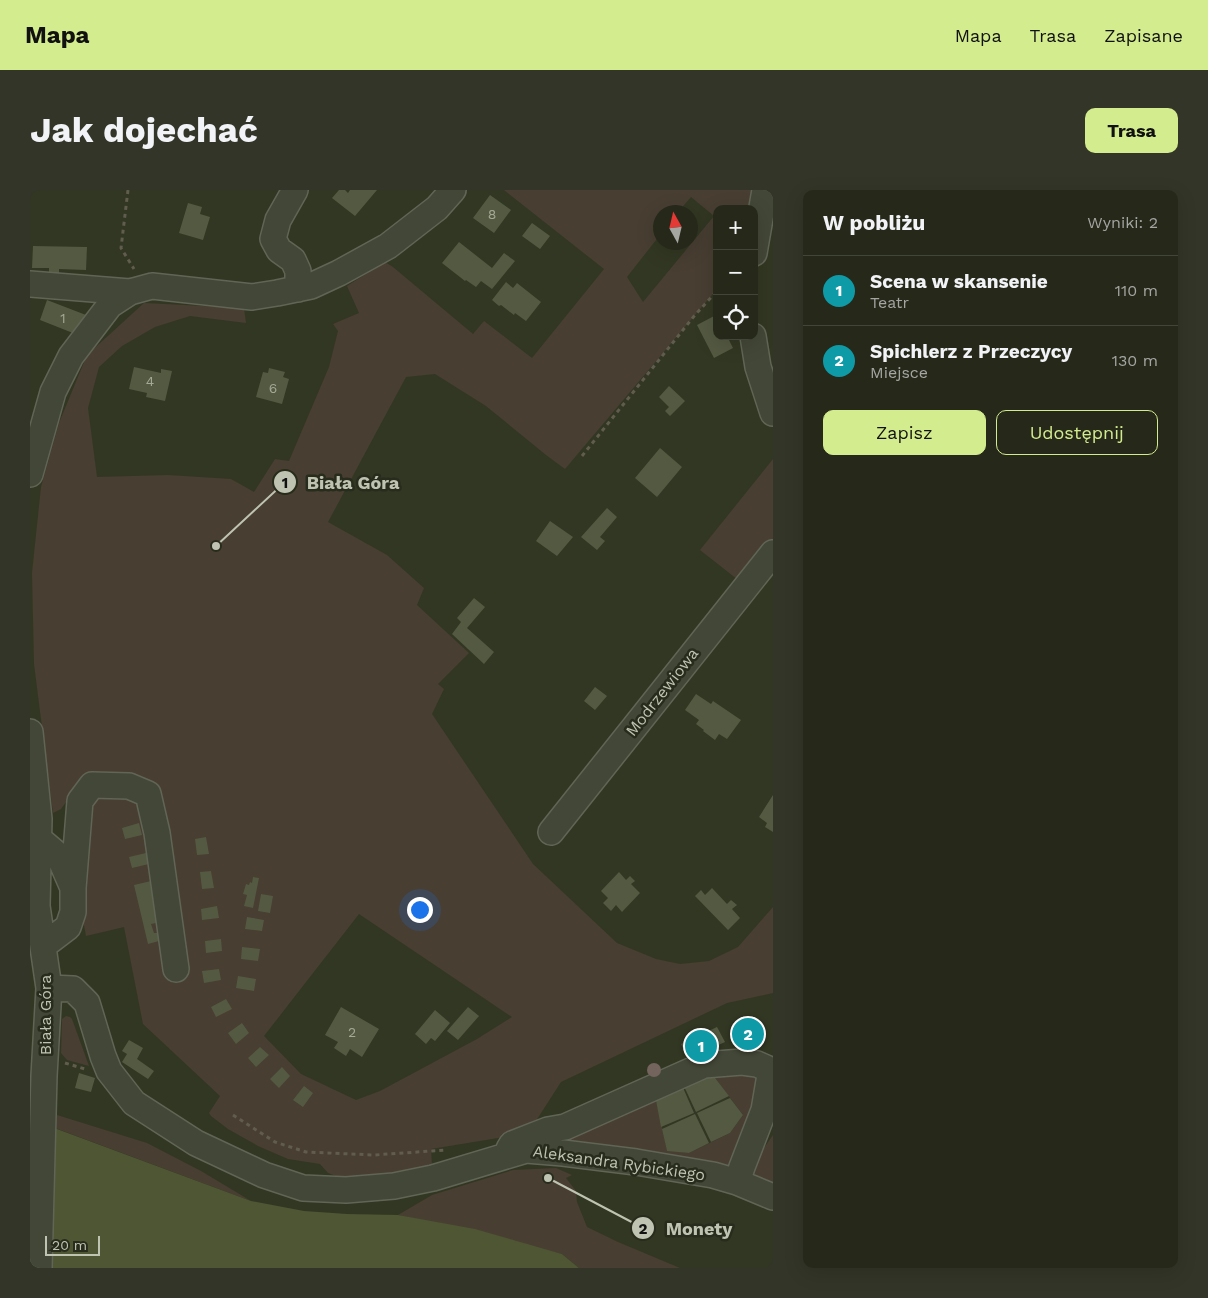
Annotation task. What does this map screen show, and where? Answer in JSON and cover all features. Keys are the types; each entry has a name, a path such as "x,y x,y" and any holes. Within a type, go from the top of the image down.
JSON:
{"street":[{"path":"295,190 278,220 273,239 279,250 293,260 298,271 298,289"},
{"path":"30,284 252,297 298,289 311,286 339,273 388,246 437,208 453,190"},
{"path":"755,250 765,190"},
{"path":"30,474 53,392 71,356 110,306 141,289"},
{"path":"754,340 758,367 773,413"},
{"name":"Modrzewiowa","path":"551,832 773,553"},
{"name":"Biała Góra","path":"30,732 39,839 37,906 51,1069 39,1268"},
{"path":"42,968 68,926 73,912 73,888 80,801 92,785 129,786 148,794 157,833 176,969"},
{"path":"39,839 59,856 73,888"},
{"name":"Aleksandra Rybickiego","path":"42,968 73,989 87,1003 109,1071 134,1103 196,1143 264,1176 303,1188 346,1190 394,1186 433,1178 526,1150 636,1162 713,1175 737,1182 773,1197"},
{"path":"506,1156 512,1144 548,1130 565,1127 704,1065 742,1062 757,1064 766,1068 770,1075 764,1110 737,1182"}],"path":[{"path":"128,190 121,248 135,271 141,289"},
{"path":"582,456 713,295"},
{"path":"51,1069 94,1071"},
{"path":"232,1115 275,1142 306,1152 374,1155 449,1150"}],"shaded area":[{"path":"504,190 757,190 755,205 713,205 713,215 691,197 684,205 653,205 653,244 627,277 643,302 686,250 698,250 698,235 713,217 713,294 565,469 486,406 435,374 406,377 328,522 387,555 424,588 417,605 469,653 438,684 444,689 432,714 533,864 617,943 656,959 680,964 709,961 738,947 773,907 773,993 727,1003 561,1082 534,1124 498,1138 431,1149 432,1165 394,1175 341,1178 328,1173 320,1164 288,1159 258,1146 228,1129 211,1116 209,1113 220,1096 143,1024 124,927 86,936 79,898 90,803 111,790 77,787 61,809 53,813 34,664 32,573 41,487 59,423 87,355 144,303 244,308 246,323 190,316 155,327 122,346 99,367 88,408 97,477 168,475 231,479 254,492 275,459 289,461 329,367 338,331 333,324 359,313 347,286 385,262 473,334 484,321 532,358 604,269","holes":["359,914 512,1017 477,1039 380,1091 356,1100 301,1074 264,1036"]},
{"path":"773,459 773,541 742,583 700,550"},
{"path":"66,1016 72,1019 89,1066 67,1060 61,1053 62,1019"},
{"path":"709,1070 756,1074 760,1083 734,1166 549,1139 655,1095 667,1150 689,1153 730,1133 743,1115"},
{"path":"57,1115 147,1143 201,1171 251,1201 55,1128"},
{"path":"30,1119 251,1201 304,1211 398,1215 475,1229 562,1254 579,1268 30,1268"},
{"path":"773,1135 773,1184 748,1171"},
{"path":"556,1168 572,1175 566,1178 576,1191 577,1202 587,1227 680,1268 579,1268 562,1254 398,1215 432,1195 513,1170"}],"building":[{"path":"339,190 345,190 348,193 350,190 377,190 355,216 332,198"},
{"path":"490,195 511,210 494,233 473,218"},
{"path":"188,203 202,207 200,214 210,217 203,240 179,233"},
{"path":"532,223 550,236 540,249 522,236"},
{"path":"459,242 492,268 504,253 515,261 492,289 481,281 476,287 442,263"},
{"path":"33,246 87,247 86,270 59,269 59,275 49,274 49,268 32,268"},
{"path":"506,282 513,288 517,283 541,302 526,321 492,300"},
{"path":"47,300 86,315 78,335 40,320"},
{"path":"713,317 713,340 729,340 733,348 714,358 697,325"},
{"path":"134,367 161,373 161,369 172,371 165,401 146,397 147,393 129,389"},
{"path":"269,368 285,372 283,377 289,379 282,404 256,397 263,372 268,373"},
{"path":"669,386 685,401 670,416 665,411 669,407 659,397"},
{"path":"660,448 682,467 657,497 635,478"},
{"path":"607,508 617,517 600,537 605,541 597,550 581,537"},
{"path":"550,521 573,537 557,556 536,541"},
{"path":"474,598 485,607 467,628 494,652 484,664 452,634 461,622 457,618"},
{"path":"595,687 607,696 595,710 584,701"},
{"path":"696,694 711,704 713,701 741,720 727,739 719,734 715,740 696,724 699,720 685,710"},
{"path":"773,795 773,832 765,827 767,823 759,817"},
{"path":"139,823 142,835 125,839 122,828"},
{"path":"206,837 209,854 197,855 195,839"},
{"path":"146,853 149,864 132,868 129,857"},
{"path":"211,871 214,888 202,889 200,872"},
{"path":"619,872 626,880 630,876 635,881 631,884 640,893 622,912 616,905 611,911 603,903 608,898 601,891"},
{"path":"253,877 259,878 253,908 244,906 247,895 243,894 246,884 252,883"},
{"path":"151,881 161,922 151,924 154,933 157,933 159,941 148,944 134,885"},
{"path":"712,888 727,904 731,900 737,905 732,909 740,918 728,930 695,896 701,890 705,895"},
{"path":"261,894 273,896 270,913 258,911"},
{"path":"217,906 219,918 202,920 201,909"},
{"path":"247,917 264,920 262,931 245,929"},
{"path":"221,939 222,951 206,953 205,941"},
{"path":"242,947 260,949 258,961 241,959"},
{"path":"219,969 221,980 204,983 202,971"},
{"path":"238,976 256,979 254,991 236,988"},
{"path":"226,999 232,1009 216,1017 211,1007"},
{"path":"341,1007 379,1029 362,1057 350,1049 346,1056 334,1048 338,1042 325,1035"},
{"path":"468,1007 479,1016 458,1040 447,1031"},
{"path":"435,1010 450,1023 435,1041 431,1038 426,1044 415,1034"},
{"path":"754,1019 763,1040 741,1049 733,1027"},
{"path":"242,1023 249,1033 236,1044 228,1033"},
{"path":"717,1027 725,1042 688,1059 681,1044"},
{"path":"129,1040 143,1048 137,1059 154,1071 148,1079 122,1062 127,1054 122,1051"},
{"path":"260,1047 269,1055 256,1067 248,1058"},
{"path":"282,1067 290,1076 279,1088 270,1079"},
{"path":"709,1070 729,1096 696,1112 682,1082"},
{"path":"79,1073 95,1078 91,1092 75,1088"},
{"path":"681,1083 694,1113 661,1127 655,1095"},
{"path":"304,1086 313,1093 303,1107 293,1100"},
{"path":"730,1098 743,1115 730,1133 711,1142 697,1113"},
{"path":"695,1114 709,1143 689,1153 667,1151 662,1129"}],"place":[{"name":"Biała Góra","path":"216,546"},
{"name":"Spichlerz z Przeczycy","path":"748,1034"},
{"name":"Scena w skansenie","path":"701,1046"},
{"name":"Monety","path":"548,1178"}]}
